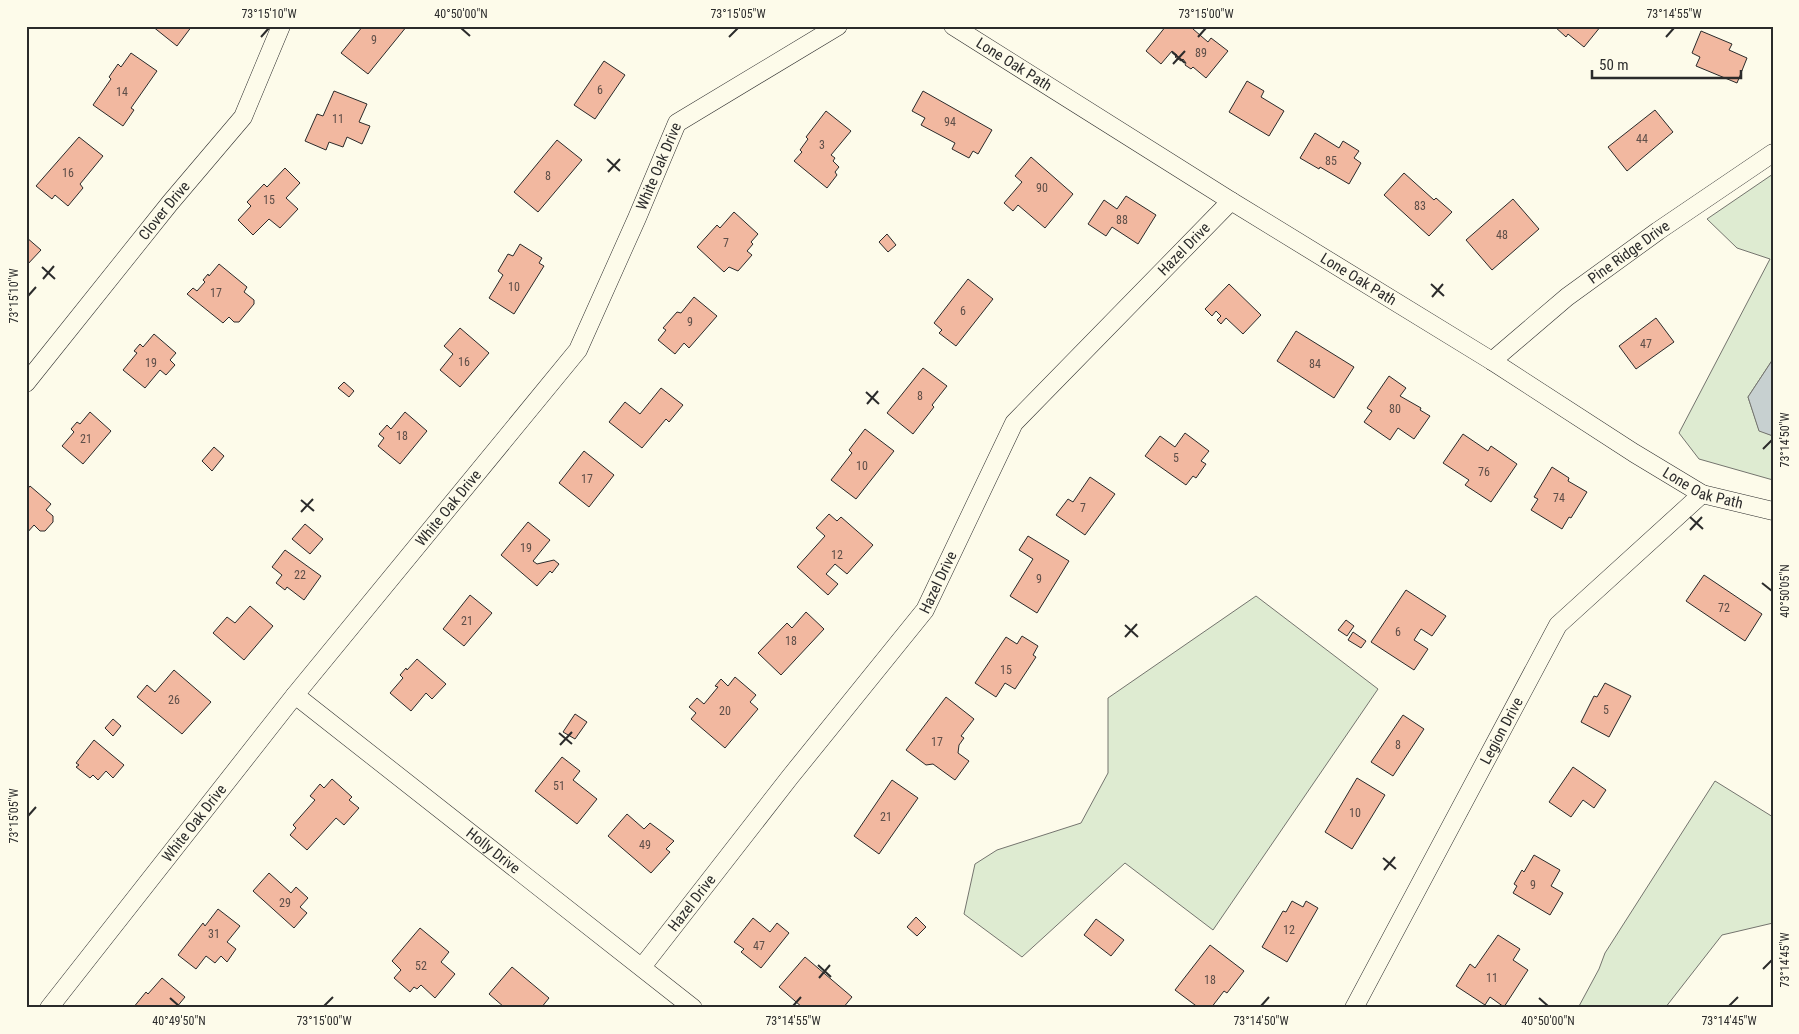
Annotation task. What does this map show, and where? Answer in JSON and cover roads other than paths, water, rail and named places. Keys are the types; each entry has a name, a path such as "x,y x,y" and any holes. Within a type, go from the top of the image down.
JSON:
{"street":[{"name":"Clover Drive","path":"26,383 170,203 243,117 281,26"},
{"name":"White Oak Drive","path":"48,1008 295,696 578,350 677,123 838,26"},
{"name":"Lone Oak Path","path":"953,26 1231,201 1492,360 1634,453 1702,494 1773,511"},
{"name":"Pine Ridge Drive","path":"1492,360 1567,297 1658,231 1773,153"},
{"name":"Hazel Drive","path":"642,967 784,785 925,610 1014,423 1231,201"},
{"name":"Legion Drive","path":"1354,1008 1558,625 1702,494"},
{"name":"Holly Drive","path":"295,696 693,1008"}]}
